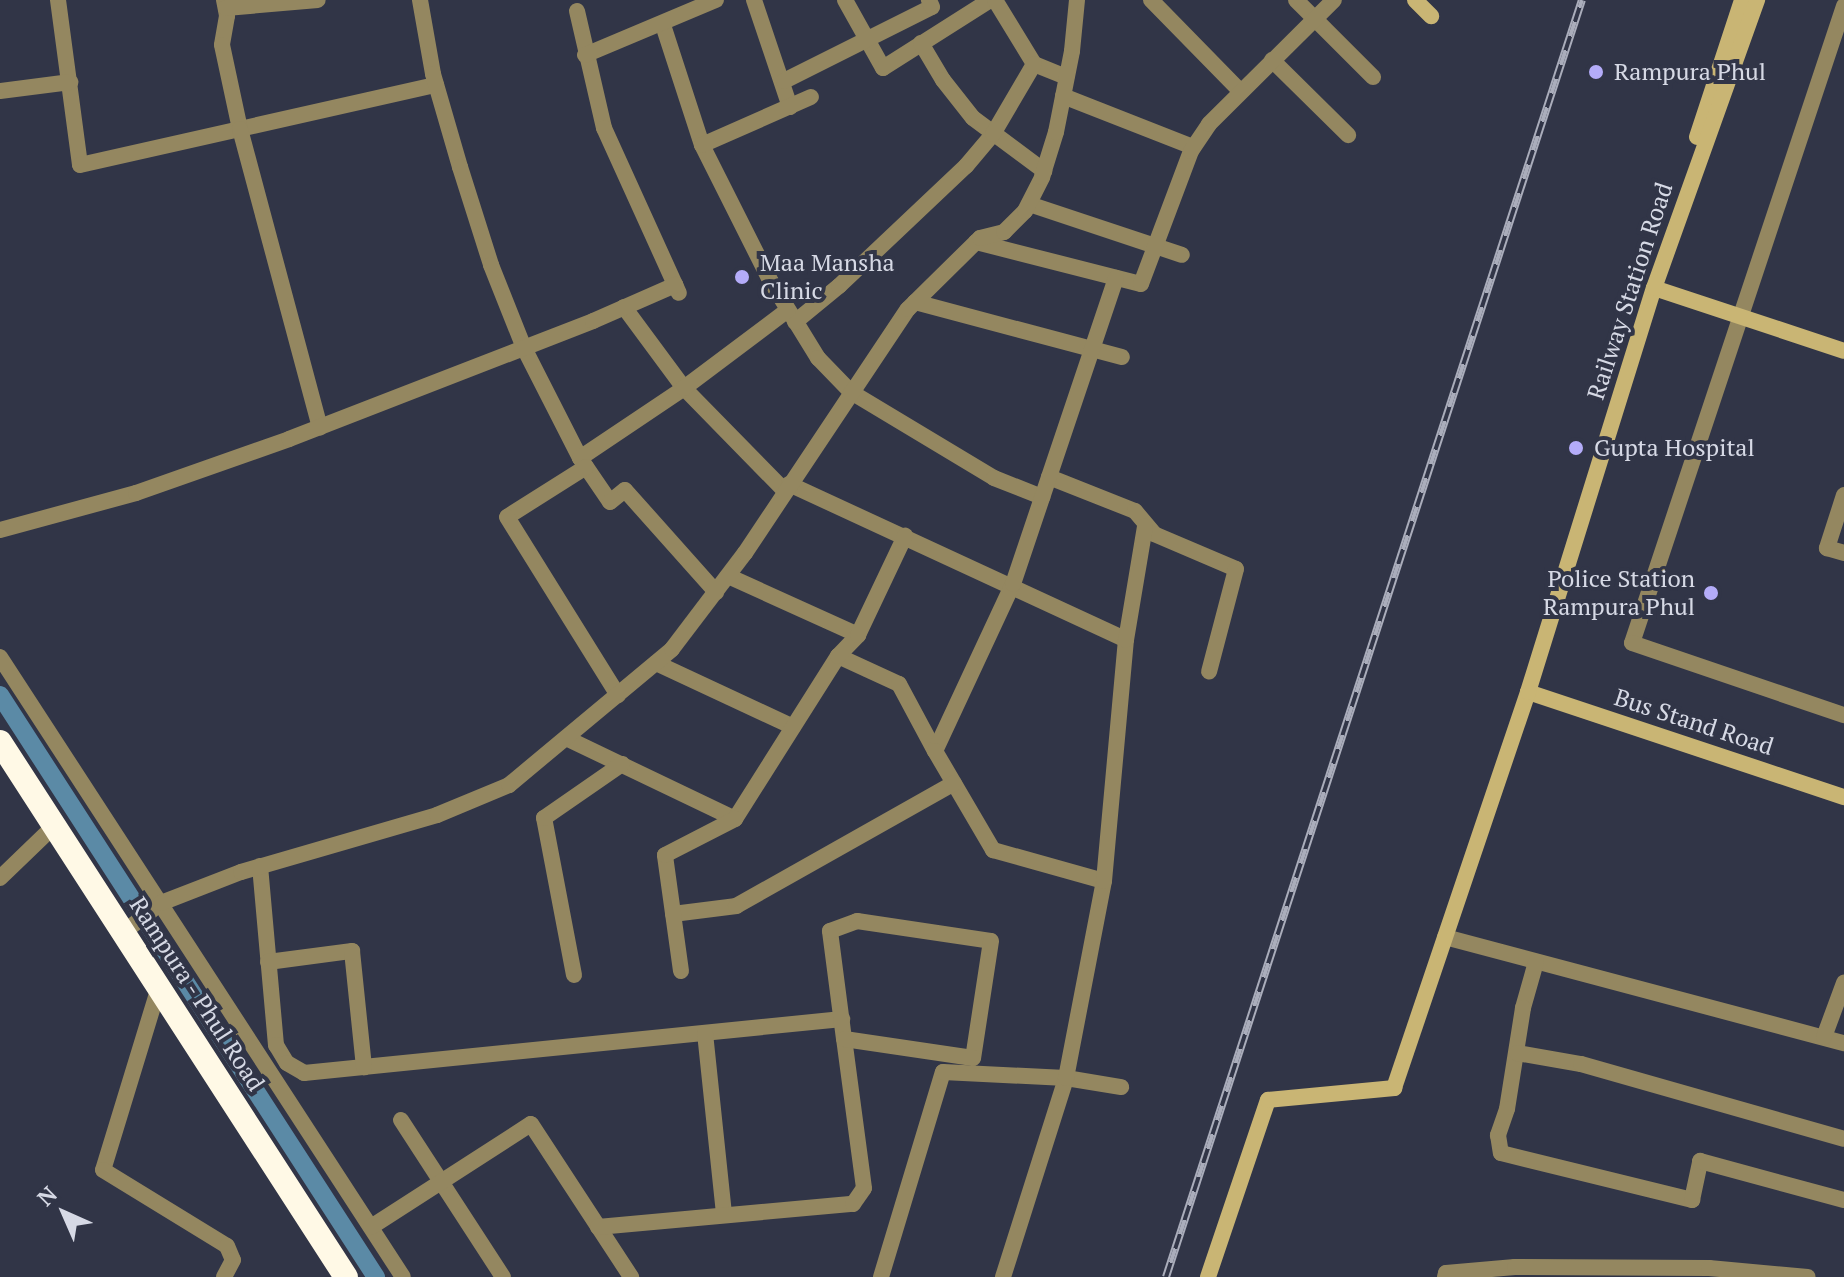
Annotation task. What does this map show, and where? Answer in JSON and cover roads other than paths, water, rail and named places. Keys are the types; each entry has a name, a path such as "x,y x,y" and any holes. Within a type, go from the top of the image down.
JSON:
{"highway":[{"name":"Rampura - Phul Road","path":"0,742 54,826 133,927 159,987 346,1277"}],"street":[{"path":"58,0 80,165 436,85"},
{"path":"318,0 225,4 222,45 240,129 320,427"},
{"path":"420,0 436,85 491,265 524,348 583,462 610,502 625,490 716,592"},
{"path":"585,55 663,25 716,0"},
{"path":"775,0 756,5 784,81 790,107"},
{"path":"845,0 883,68 990,0 1034,64 1067,77"},
{"path":"784,81 932,7 929,0"},
{"path":"133,927 159,905 260,866 437,815 509,785 672,649 728,576 915,302 976,242 1004,232 1029,204 1044,171 1063,96 1077,0"},
{"path":"1151,0 1239,90"},
{"path":"1296,0 1373,77"},
{"path":"976,242 1141,284 1153,245 1193,147 1239,90 1334,0"},
{"path":"1415,0 1431,16"},
{"path":"1742,0 1650,285 1844,351"},
{"name":"Railway Station Road","path":"1208,1277 1268,1100 1394,1088 1528,692 1650,285 1757,0"},
{"path":"1844,6 1632,643 1844,715"},
{"path":"0,530 136,493 320,427 624,307 677,290 614,157 585,55 577,11"},
{"path":"663,25 702,145 791,316 818,358 851,392 994,478 1042,497"},
{"path":"921,43 957,100 993,134 1044,171"},
{"path":"1272,60 1348,135"},
{"path":"618,695 507,517 684,388 839,286 966,166 993,134 1034,64"},
{"path":"0,91 70,82"},
{"path":"1063,96 1193,147"},
{"path":"702,145 811,97"},
{"path":"1029,204 1182,255"},
{"path":"935,751 1013,584 1116,278"},
{"path":"915,302 1122,357"},
{"path":"624,307 684,388 787,487 1013,584 1126,640"},
{"path":"1049,477 1135,511 1145,527 1236,569 1209,672"},
{"path":"1844,495 1827,548 1844,553"},
{"path":"1003,1277 1066,1078 1104,881 1126,640 1145,527"},
{"path":"681,971 665,855 735,819 838,656 858,635 905,536"},
{"path":"728,576 858,635"},
{"path":"838,656 899,684 993,850 1104,881"},
{"path":"0,657 403,1277"},
{"path":"656,663 793,727"},
{"name":"Bus Stand Road","path":"1528,692 1844,797"},
{"path":"566,738 735,819"},
{"path":"574,975 544,818 622,764"},
{"path":"673,914 736,906 954,783"},
{"path":"0,878 54,826"},
{"path":"260,866 276,1045 287,1063 304,1073 842,1019"},
{"path":"598,1227 853,1204 864,1188 844,1039 842,1019 830,931 857,921 991,941 973,1058 844,1039"},
{"path":"1445,937 1844,1043"},
{"path":"268,962 352,951 364,1067"},
{"path":"1536,962 1507,1109 1498,1135 1501,1153 1692,1200 1700,1161 1844,1200"},
{"path":"1824,1037 1844,983"},
{"path":"159,987 103,1170 227,1246 233,1260 224,1277"},
{"path":"705,1033 724,1215"},
{"path":"1517,1053 1581,1064 1844,1139"},
{"path":"881,1277 943,1072 1066,1078 1121,1087"},
{"path":"401,1120 503,1277"},
{"path":"371,1227 531,1124 631,1277"},
{"path":"1445,1277 1446,1273 1515,1267 1563,1272 1709,1268 1808,1277"}],"waterway":[{"path":"0,695 376,1277"}],"railway":[{"path":"1166,1277 1582,0"}],"place":[{"name":"Rampura Phul","path":"1596,72"},
{"name":"Maa Mansha Clinic","path":"742,277"},
{"name":"Gupta Hospital","path":"1576,448"},
{"name":"Police Station Rampura Phul","path":"1711,593"}]}
